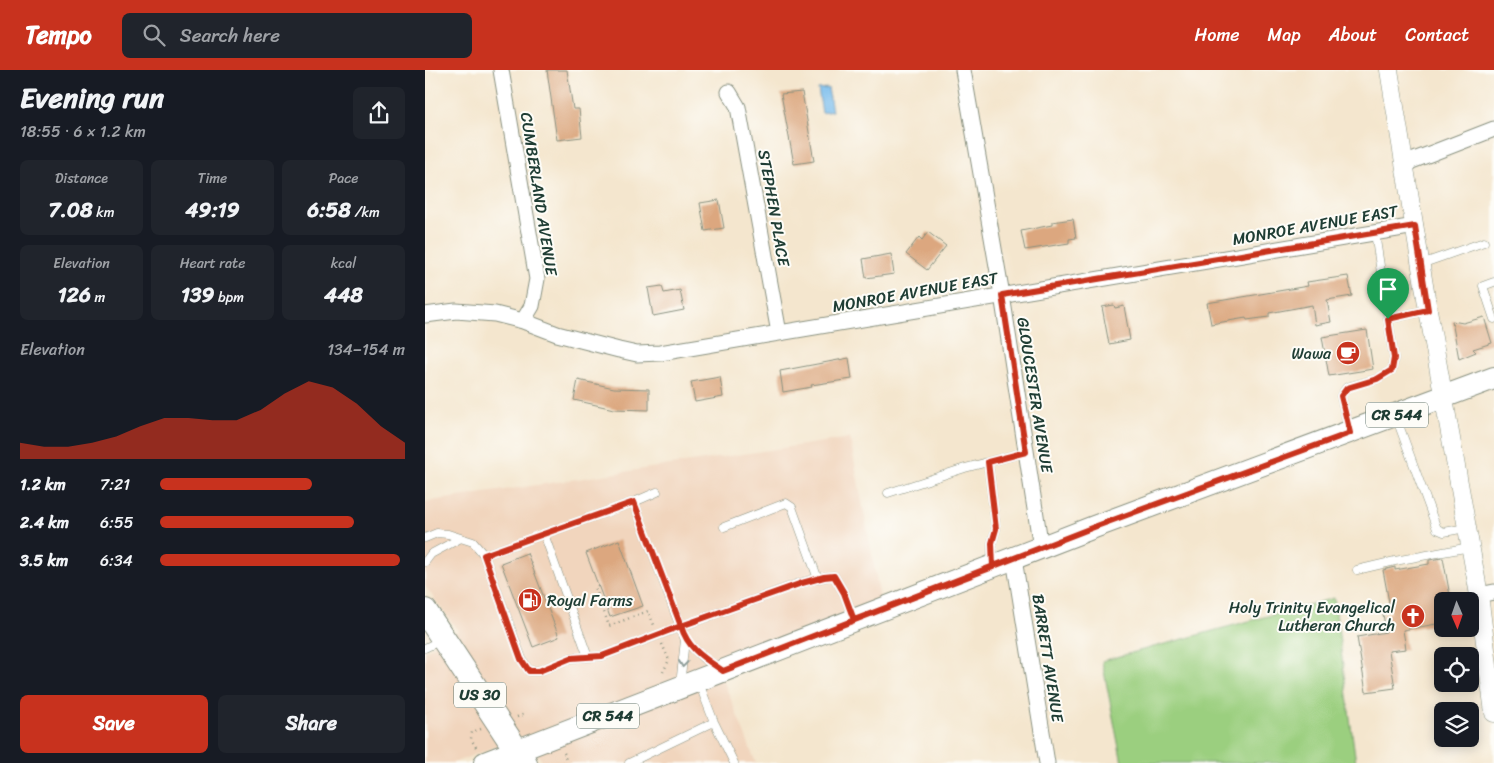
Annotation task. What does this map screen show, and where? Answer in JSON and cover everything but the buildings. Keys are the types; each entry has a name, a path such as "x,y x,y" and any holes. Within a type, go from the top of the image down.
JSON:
{"highway":[{"name":"US 30","path":"425,612 434,643 521,757"}],"main road":[{"name":"CR 544","path":"485,763 521,757 723,671 1041,548 1494,378"}],"street":[{"name":"CUMBERLAND AVENUE","path":"501,70 537,279 532,306 523,321"},
{"name":"GLOUCESTER AVENUE","path":"963,70 1002,295 1041,548"},
{"path":"1389,70 1466,528 1470,548 1486,594 1494,714"},
{"name":"STEPHEN PLACE","path":"729,92 738,107 779,332"},
{"path":"1404,164 1494,129"},
{"name":"MONROE AVENUE EAST","path":"425,314 456,311 495,314 523,321 557,334 637,354 660,353 1415,226"},
{"name":"BARRETT AVENUE","path":"1014,559 1047,763"}],"lane":[{"path":"1350,433 1341,396 1347,388 1377,379 1392,370 1394,358 1375,233"},
{"path":"1421,264 1484,242"},
{"path":"1494,282 1483,286 1494,318"},
{"path":"1388,319 1428,310"},
{"path":"1396,416 1437,529 1444,532 1466,528"},
{"path":"888,493 1026,452"},
{"path":"988,462 996,529 992,543 993,567"},
{"path":"484,555 634,502 657,492"},
{"path":"634,502 681,626 685,640 689,685 714,722 734,763"},
{"path":"724,527 786,503 791,507 818,578"},
{"path":"425,538 437,534 449,534 459,539 473,542 484,555 521,659 529,671 539,671 571,658 602,656 818,578 834,576 844,593 854,620"},
{"path":"545,534 588,657"},
{"path":"425,562 431,554 459,539"},
{"path":"1357,570 1395,561 1470,548"},
{"path":"685,640 703,658 723,671"},
{"path":"629,763 714,722"}],"path":[{"path":"598,586 595,587 609,626 648,611 669,660 663,672"}],"shaded area":[{"path":"850,438 881,603 717,664 756,763 544,763 523,736 453,763 425,763 425,651 458,631 425,586 425,502"}],"green space":[{"path":"1334,598 1356,763 1122,763 1102,661"}],"water":[{"path":"828,88 832,111 822,113 818,89"}],"place":[{"name":"Wawa","path":"1348,353"},
{"name":"Royal Farms","path":"530,600"},
{"name":"Holy Trinity Evangelical Lutheran Church","path":"1413,616"}],"route":[{"path":"1388,319 1394,358 1392,370 1377,379 1347,388 1341,396 1350,433 1094,527 1014,559 723,671 703,658 685,640 681,626 602,656 571,658 539,671 529,671 521,659 484,555 634,502 681,626 802,583 834,576 844,593 854,620 993,567 992,543 996,529 988,462 1026,452 1002,295 1415,226 1428,310 1388,319"}]}
